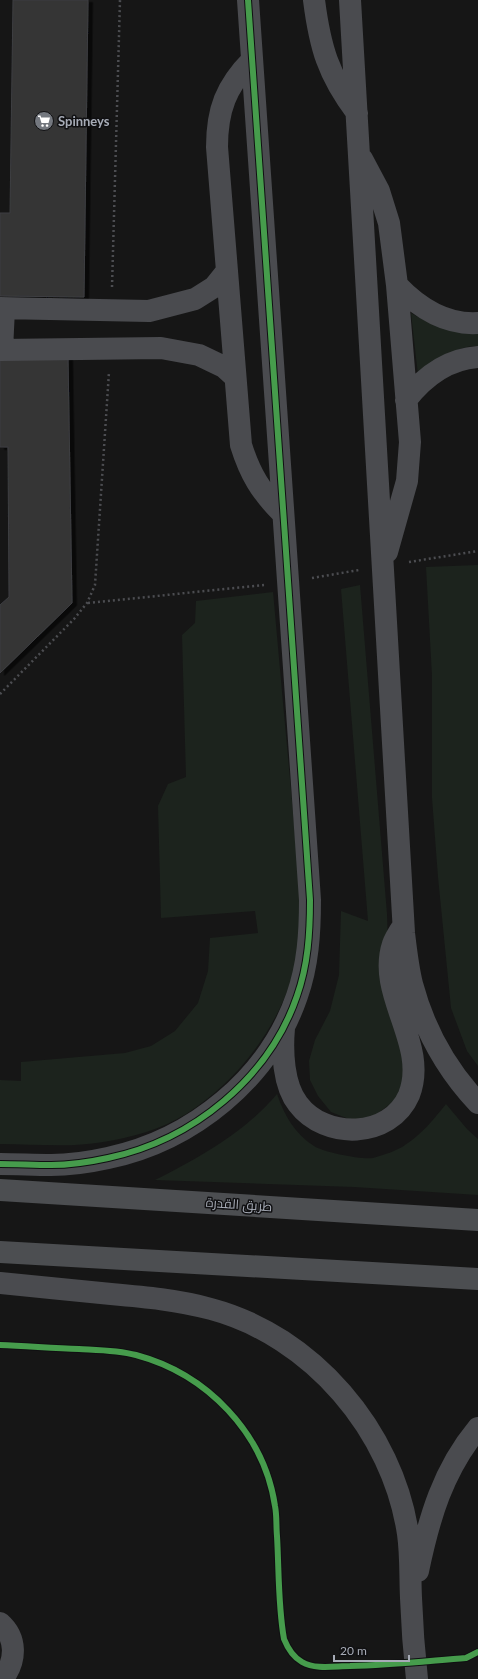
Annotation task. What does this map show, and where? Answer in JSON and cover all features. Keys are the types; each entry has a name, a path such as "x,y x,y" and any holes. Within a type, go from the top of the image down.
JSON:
{"main road":[{"name":"طريق القدرة","path":"0,1190 478,1220"},
{"path":"0,1252 478,1279"}],"street":[{"path":"0,1164 53,1165 81,1163 123,1154 163,1139 206,1115 234,1093 270,1050 284,1025 297,996 305,965 310,932 310,900 282,513 248,0"},
{"path":"314,0 319,36 324,57 344,96 357,114"},
{"path":"350,0 403,926 412,983 421,1012 434,1041 449,1067 467,1092 478,1103"},
{"path":"252,60 240,71 224,99 219,114 217,147 239,429 246,461 261,490 282,513"},
{"path":"359,154 372,176 385,207 389,223 397,285 410,442 407,481 383,567"},
{"path":"226,272 214,287 195,299 149,311 2,319 1,350 161,348 199,355 224,367 234,377"},
{"path":"397,285 409,298 423,308 439,316 456,321 478,323"},
{"path":"406,400 416,387 443,367 458,361 478,357"},
{"path":"284,1025 282,1045 284,1065 289,1085 297,1104 307,1114 319,1122 333,1128 347,1130 376,1126 390,1118 400,1109 408,1096 413,1082 415,1067 395,996 390,965 393,944 403,926"},
{"path":"0,1283 175,1300 213,1309 250,1323 284,1342 315,1366 348,1400 366,1425 385,1459 399,1496 408,1534 411,1606 417,1679"},
{"path":"411,1606 426,1530 433,1510 456,1460 478,1428"},
{"path":"0,1623 10,1636 13,1646 13,1657 10,1668 3,1674"}],"path":[{"path":"87,603 287,582 478,552"}],"shaded area":[{"path":"411,313 428,322 443,327 478,330 478,346 461,348 439,360 418,375"},
{"path":"478,565 478,1066 467,1051 451,1008 432,798 432,676 426,567"},
{"path":"360,585 387,914 389,977 406,1044 401,1096 370,1119 349,1119 331,1112 318,1096 310,1080 309,1061 315,1040 330,1011 339,975 341,911 368,921 341,589"},
{"path":"273,592 301,901 301,937 296,964 288,990 277,1014 263,1038 247,1060 228,1080 208,1098 186,1114 167,1124 135,1135 90,1144 0,1144 0,1080 21,1081 21,1062 125,1053 151,1046 175,1031 198,1003 208,971 210,938 258,933 255,911 161,918 158,806 168,784 186,777 182,635 195,623 196,601"},
{"path":"277,1094 291,1123 301,1136 314,1146 352,1157 368,1158 373,1158 394,1151 411,1141 427,1126 446,1104 467,1129 478,1139 478,1195 354,1187 155,1180 205,1153 236,1132 250,1121"}],"building":[{"path":"13,0 88,0 84,297 0,296 0,213 10,213"},
{"path":"68,357 72,603 0,673 0,605 9,597 8,447 0,447 0,358"}],"cycle path":[{"path":"0,1164 65,1164 108,1158 139,1149 169,1137 198,1120 224,1101 247,1079 268,1053 284,1026 297,996 304,973 310,925 310,900 248,0"},
{"path":"0,1345 108,1350 136,1355 162,1364 186,1376 208,1392 228,1410 245,1431 259,1454 269,1479 276,1514 280,1601 284,1639 291,1652 302,1662 319,1667 394,1664 466,1658 478,1652"}],"place":[{"name":"Spinneys","path":"44,121"}]}
